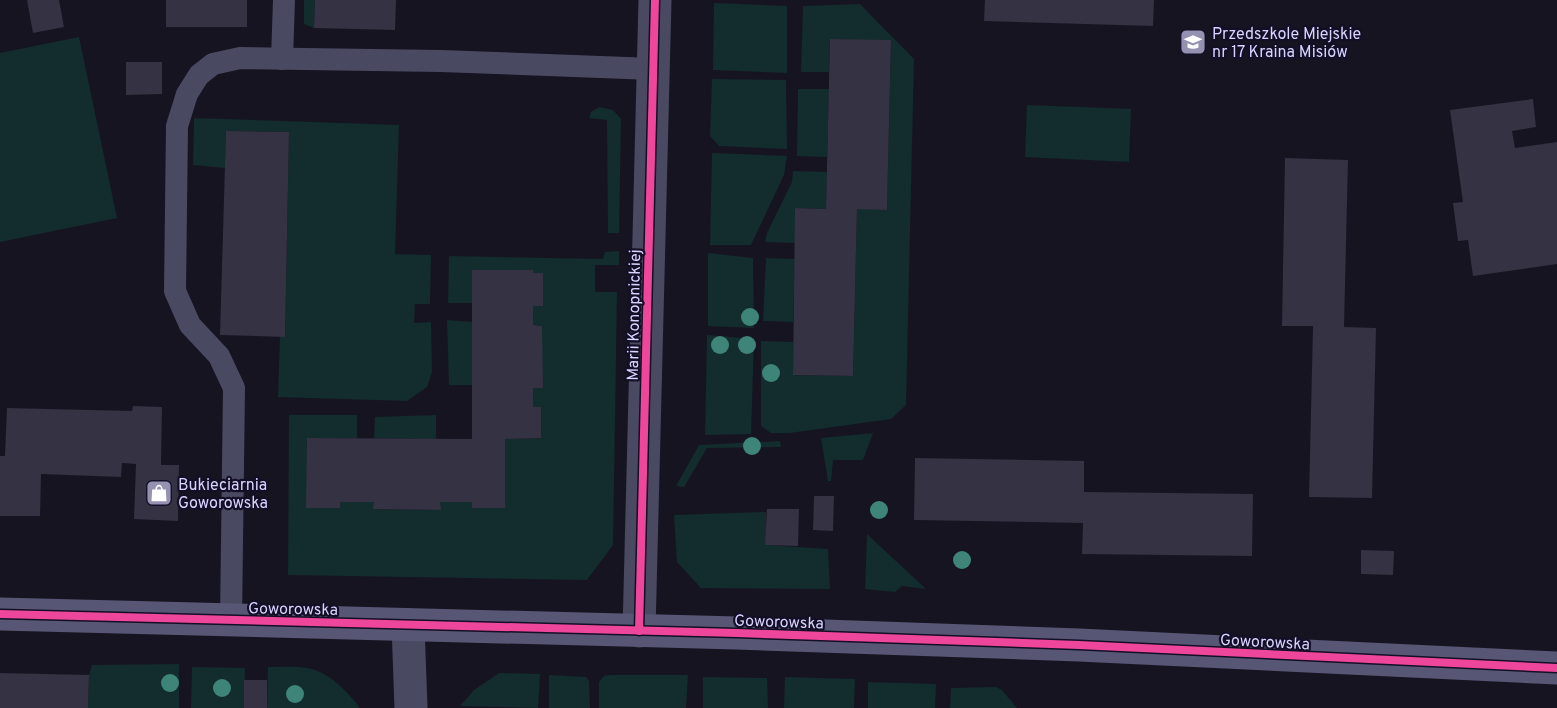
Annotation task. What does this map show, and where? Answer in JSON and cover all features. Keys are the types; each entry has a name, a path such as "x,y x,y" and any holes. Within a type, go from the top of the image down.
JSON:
{"street":[{"name":"Marii Konopnickiej","path":"639,631 654,0"},
{"name":"Goworowska","path":"0,614 1079,645 1557,669"},
{"path":"408,625 411,708"}],"lane":[{"path":"282,59 284,0"},
{"path":"231,620 234,388 219,356 190,325 175,291 177,126 187,94 199,75 213,64 240,58 453,61 653,69"}],"green space":[{"path":"304,0 315,0 314,28 304,24"},
{"path":"714,3 787,6 787,73 713,70"},
{"path":"860,4 914,59 906,405 891,419 790,433 771,433 761,426 761,341 793,342 793,375 853,376 857,209 887,209 891,41 830,39 829,72 801,72 803,6"},
{"path":"79,37 117,218 0,242 0,53"},
{"path":"712,79 786,80 787,149 719,146 710,136"},
{"path":"798,89 829,89 827,157 797,156"},
{"path":"1027,105 1131,109 1129,162 1025,157"},
{"path":"599,107 613,110 621,119 619,233 608,233 607,120 589,118 591,112"},
{"path":"194,118 399,125 395,254 431,255 430,304 415,304 414,323 431,322 432,372 427,387 407,401 278,397 280,336 285,336 289,132 226,131 225,168 193,165"},
{"path":"712,153 787,156 784,175 751,245 710,245"},
{"path":"793,171 827,172 826,209 795,208 795,243 765,242 767,233 792,182"},
{"path":"619,251 619,265 595,265 595,292 617,292 613,545 587,580 288,575 289,415 357,415 357,438 307,438 307,508 340,508 340,502 374,502 374,509 440,510 440,502 472,502 472,508 504,508 505,439 541,438 541,407 533,407 533,388 542,388 542,326 533,325 533,271 472,270 472,303 448,303 449,256 603,259 605,252"},
{"path":"708,253 753,258 754,328 708,326"},
{"path":"766,258 795,259 793,322 763,321"},
{"path":"447,320 472,322 472,385 449,385"},
{"path":"707,335 754,339 751,434 705,435"},
{"path":"436,415 436,439 374,438 375,417"},
{"path":"873,433 863,460 833,460 831,481 828,481 821,438"},
{"path":"780,441 781,447 707,448 684,487 676,486 699,445"},
{"path":"766,512 766,545 828,549 830,589 701,588 677,562 674,515"},
{"path":"867,534 926,589 902,586 895,592 865,589"},
{"path":"179,664 179,708 88,708 89,675 92,665"},
{"path":"192,667 245,668 244,708 191,708"},
{"path":"268,667 302,667 322,673 343,689 360,708 267,708"},
{"path":"499,673 540,674 538,708 460,706 474,690"},
{"path":"549,675 586,677 589,681 590,708 549,708"},
{"path":"688,675 686,708 599,708 599,682 604,676"},
{"path":"703,677 767,678 768,708 703,708"},
{"path":"785,677 855,679 854,708 784,708"},
{"path":"868,682 936,684 935,708 868,708"},
{"path":"996,687 1002,690 1017,708 950,708 951,688"}],"building":[{"path":"27,0 59,0 64,27 33,33"},
{"path":"166,0 247,0 247,27 166,27"},
{"path":"315,0 396,0 395,30 314,28"},
{"path":"985,0 1154,0 1153,26 984,21"},
{"path":"830,39 891,40 887,210 857,209 853,376 793,375 795,208 826,209"},
{"path":"126,62 162,62 162,94 126,95"},
{"path":"1533,99 1536,127 1512,131 1515,148 1557,142 1557,264 1473,276 1468,240 1458,241 1453,203 1463,202 1450,110"},
{"path":"226,131 289,132 285,337 220,335"},
{"path":"1285,158 1348,160 1344,327 1376,328 1372,498 1309,497 1313,326 1282,326"},
{"path":"472,270 533,270 533,273 543,273 543,306 533,306 533,325 542,326 543,388 533,388 533,407 541,407 541,438 505,439 505,508 472,508 472,502 440,502 441,510 373,509 374,502 340,502 340,508 306,508 307,438 472,439"},
{"path":"133,406 162,407 161,465 179,465 178,521 134,519 136,464 122,463 121,477 41,474 40,516 0,516 0,456 5,456 7,408 132,411"},
{"path":"915,458 1084,461 1084,492 1253,494 1252,556 1082,554 1083,523 914,520"},
{"path":"814,496 834,496 833,531 813,530"},
{"path":"767,509 799,509 798,546 765,545"},
{"path":"1361,550 1394,551 1393,575 1361,574"},
{"path":"0,673 89,675 88,708 0,708"},
{"path":"244,680 267,680 267,708 244,708"}],"cycle path":[{"path":"639,631 655,0"},
{"path":"0,614 737,633 1079,645 1557,668"}],"place":[{"name":"Przedszkole Miejskie nr 17 Kraina Misiów","path":"1193,42"},
{"name":"Bukieciarnia Goworowska","path":"159,493"}]}
